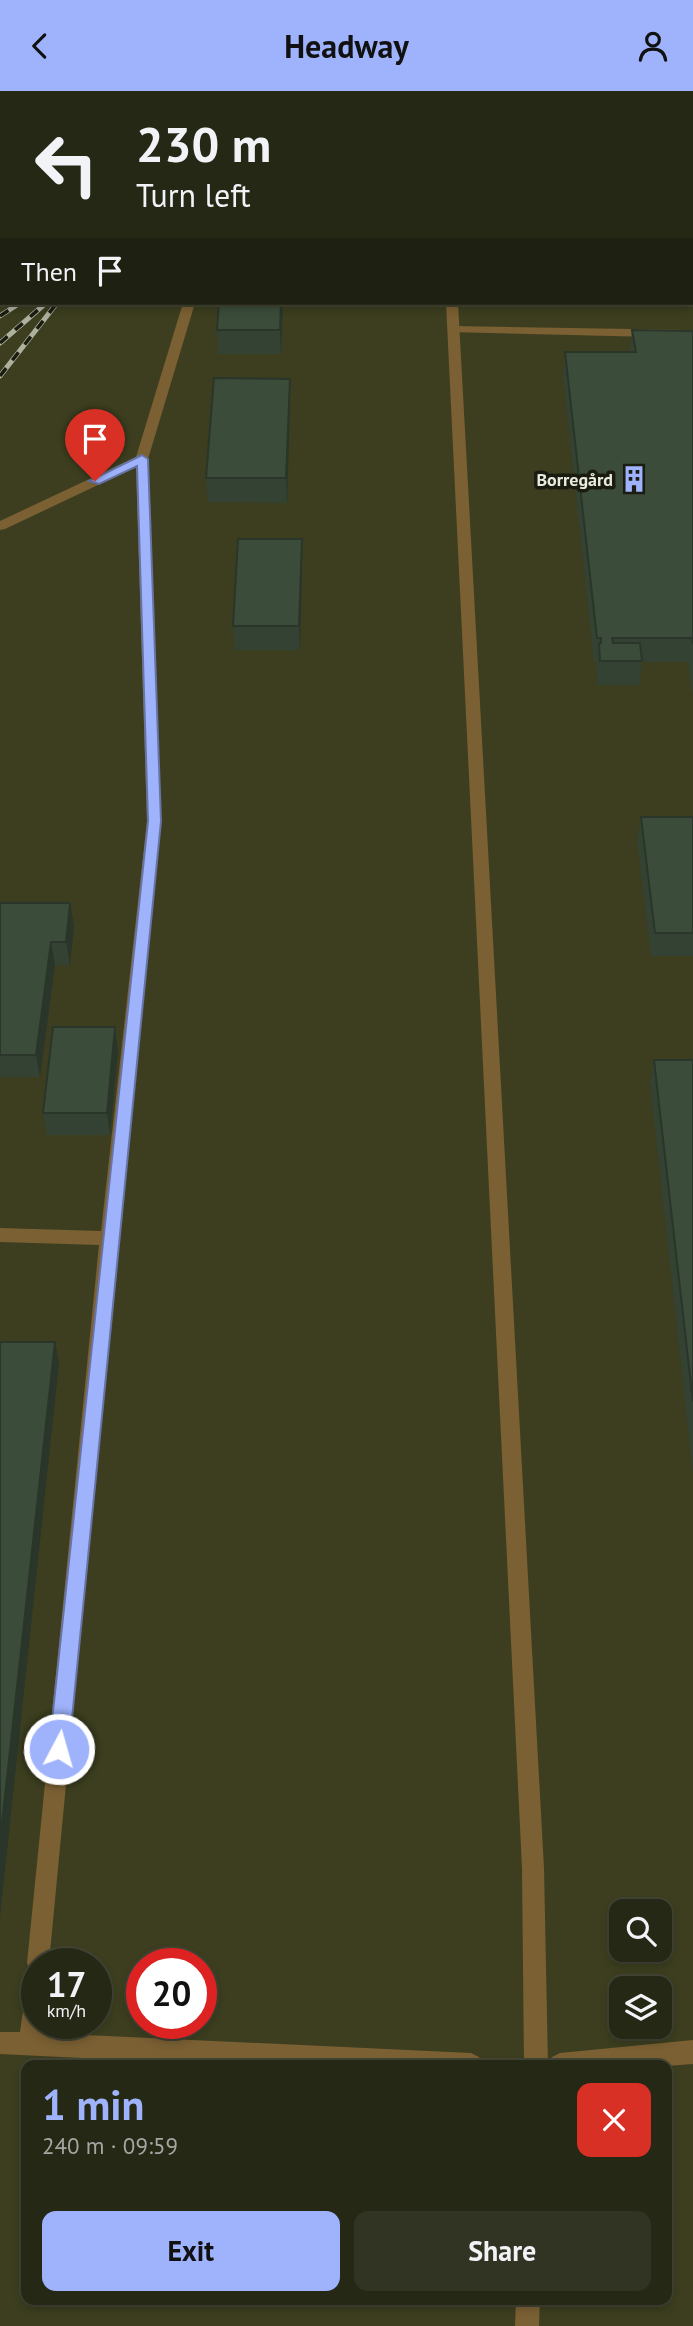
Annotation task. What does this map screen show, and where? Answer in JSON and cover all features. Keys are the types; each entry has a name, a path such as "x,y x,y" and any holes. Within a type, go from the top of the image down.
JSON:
{"street":[{"path":"39,1948 109,1238 154,821 142,459 188,305"},
{"path":"452,305 533,1868 536,2060"},
{"path":"453,331 693,334"},
{"path":"0,526 142,459"},
{"path":"0,1235 109,1238"},
{"path":"30,2046 31,2039"},
{"path":"0,2043 355,2060"},
{"path":"611,2060 693,2052"},
{"path":"527,2326 528,2305"}],"shaded area":[{"path":"0,305 693,305 693,2326 0,2326"}],"building":[{"path":"219,305 281,305 280,330 217,330"},
{"name":"Borregård","path":"632,330 693,331 693,644 692,638 612,638 613,643 640,643 642,661 600,661 601,638 597,638 565,352 636,352"},
{"path":"214,378 290,379 286,478 206,478"},
{"path":"238,539 302,539 299,626 233,626"},
{"path":"641,817 693,817 693,933 655,933"},
{"path":"0,903 70,903 66,942 51,942 36,1055 0,1055"},
{"path":"53,1027 115,1027 107,1113 43,1113"},
{"path":"654,1060 693,1060 693,1402"},
{"path":"0,1342 55,1342 0,1841"}],"railway":[{"path":"0,316 17,305"},
{"path":"0,343 44,305"},
{"path":"0,376 55,305"}],"place":[{"name":"Borregård","path":"634,479"}],"route":[{"path":"59,1749 109,1238 154,821 142,459 95,481"}]}
